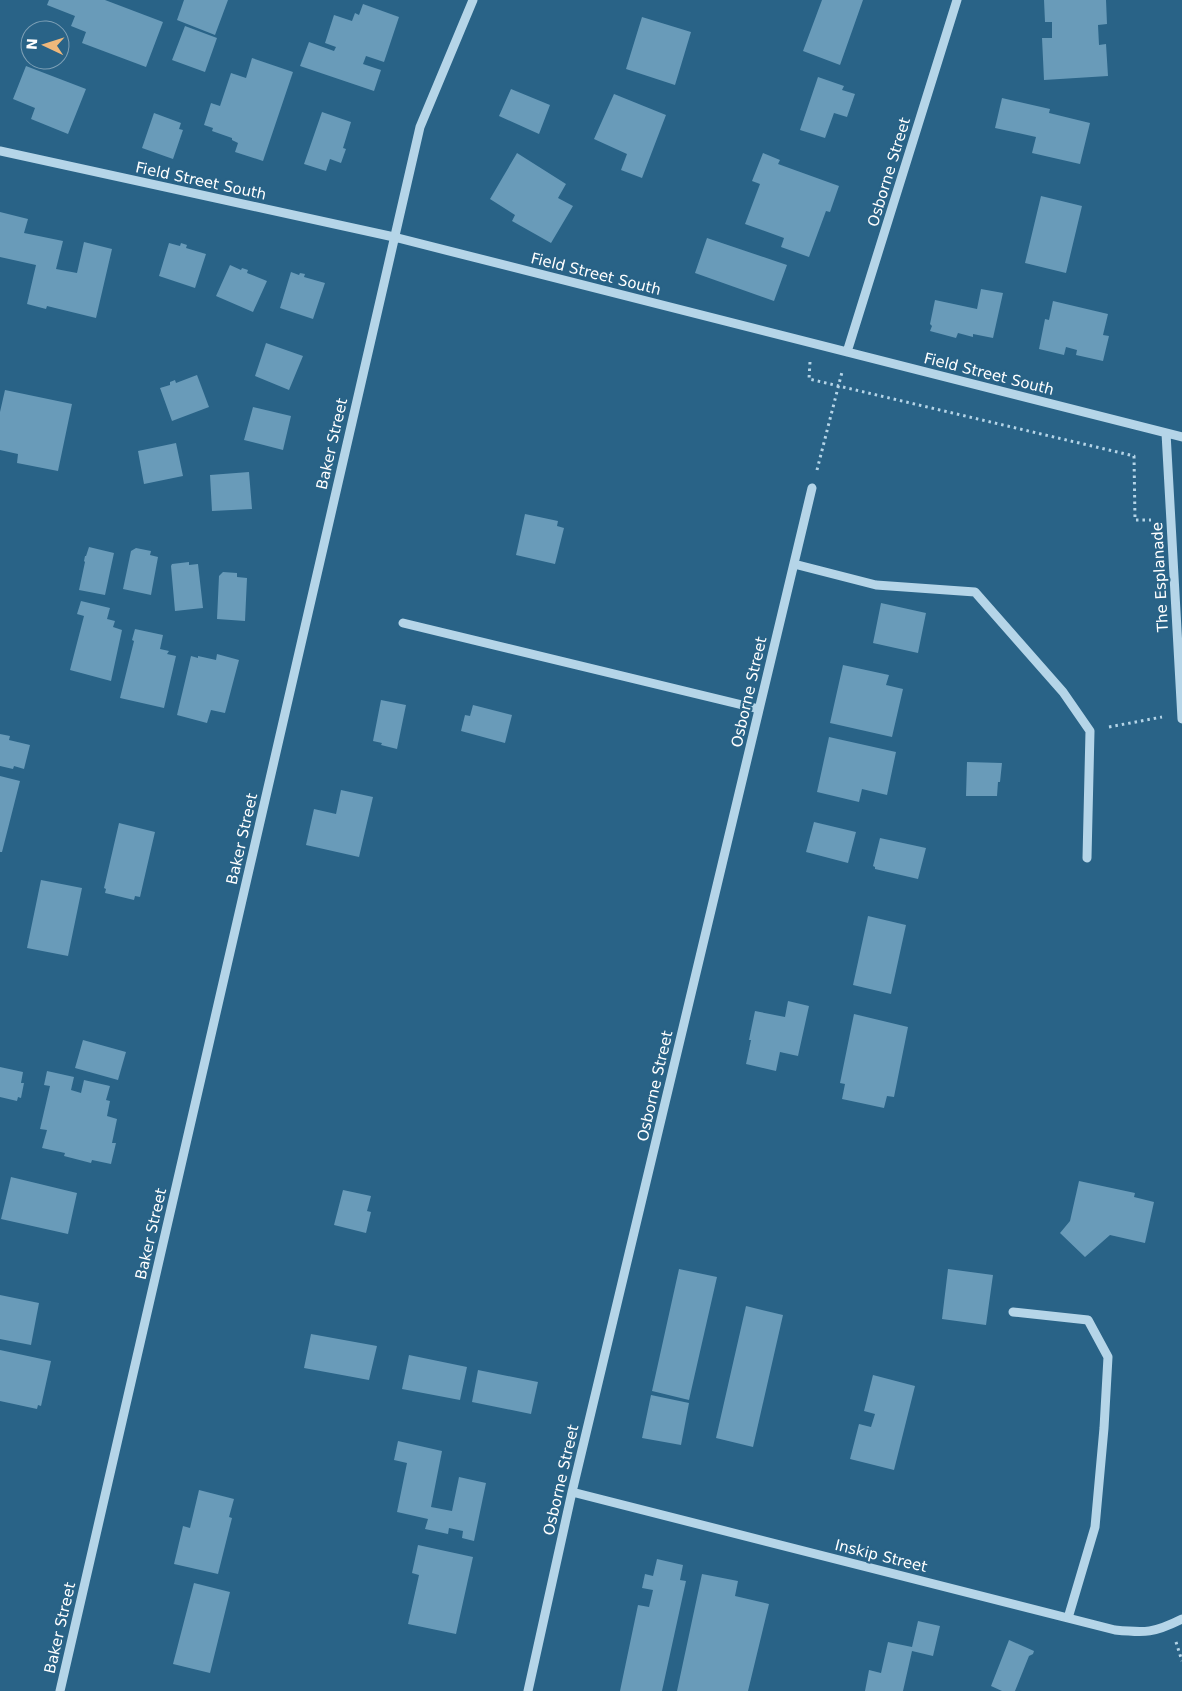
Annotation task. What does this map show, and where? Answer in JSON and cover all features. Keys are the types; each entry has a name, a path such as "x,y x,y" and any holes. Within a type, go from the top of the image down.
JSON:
{"street":[{"name":"Baker Street","path":"60,1691 420,127 472,0"},
{"name":"Osborne Street","path":"846,352 957,0"},
{"name":"Field Street South","path":"0,151 394,237 1182,437"},
{"name":"The Esplanade","path":"1166,433 1182,719"},
{"name":"Osborne Street","path":"528,1691 572,1492 812,488"},
{"path":"794,564 876,585 975,592 1063,692 1090,731 1087,858"},
{"path":"403,623 759,709"},
{"path":"1013,1312 1088,1320 1108,1357 1095,1527 1068,1618"},
{"name":"Inskip Street","path":"572,1492 1115,1630 1143,1633 1164,1628 1182,1619"}],"path":[{"path":"812,488 846,352"},
{"path":"1090,731 1182,713"}],"building":[{"path":"49,0 105,0 163,22 146,67 82,43 86,32 71,26 75,16 47,5"},
{"path":"184,0 228,0 215,35 177,20"},
{"path":"822,0 863,0 840,65 803,51"},
{"path":"1044,0 1106,0 1107,24 1098,25 1099,45 1106,44 1108,76 1044,80 1042,38 1052,38 1052,22 1045,22"},
{"path":"363,4 399,17 384,62 366,56 363,64 381,70 374,91 300,66 309,42 334,51 336,47 325,43 334,15 352,21 355,13 359,15"},
{"path":"642,17 691,32 675,85 626,69"},
{"path":"185,26 217,38 205,72 172,60"},
{"path":"252,58 293,72 263,161 235,152 238,143 232,140 232,138 212,131 213,128 204,125 211,103 220,106 231,73 246,78"},
{"path":"24,70 36,70 86,89 68,134 31,119 35,108 13,99"},
{"path":"818,77 844,86 842,90 855,94 847,117 834,113 825,138 800,130"},
{"path":"511,89 550,105 539,134 499,116"},
{"path":"614,94 666,115 642,178 621,170 627,154 594,139"},
{"path":"1002,98 1050,109 1049,113 1090,123 1080,164 1032,153 1036,137 995,128"},
{"path":"322,112 351,122 343,148 346,149 341,163 330,159 326,171 304,164"},
{"path":"154,113 181,123 179,129 183,130 173,159 142,148"},
{"path":"517,153 566,184 558,198 573,206 551,243 512,221 515,215 490,199"},
{"path":"763,153 780,160 778,164 839,186 830,212 826,211 809,257 781,247 784,238 745,224 760,184 752,181"},
{"path":"1041,196 1082,206 1066,273 1025,263"},
{"path":"0,212 28,219 24,233 63,241 56,269 77,273 84,242 112,249 96,318 47,306 46,309 27,304 36,265 0,257"},
{"path":"707,238 787,265 774,301 695,273"},
{"path":"169,243 180,246 181,243 187,245 186,248 206,254 195,288 159,276"},
{"path":"230,265 241,270 242,268 248,270 247,273 267,281 253,312 216,296"},
{"path":"291,272 299,275 300,273 305,274 304,277 325,283 313,319 280,308"},
{"path":"981,289 1003,293 993,338 973,334 973,337 958,333 956,338 930,331 935,300 977,309"},
{"path":"1053,301 1108,314 1103,335 1109,336 1103,361 1076,355 1077,350 1066,347 1064,355 1039,349 1045,319 1049,320"},
{"path":"266,343 303,356 289,390 255,376"},
{"path":"197,375 209,407 172,421 160,388 170,385 170,382 175,380 176,383"},
{"path":"5,390 72,404 58,471 17,463 18,454 0,450 0,412"},
{"path":"253,407 291,416 283,450 244,440"},
{"path":"176,443 183,476 144,484 138,451"},
{"path":"249,472 252,509 212,511 210,475"},
{"path":"525,514 558,521 557,526 564,528 555,564 516,555"},
{"path":"89,547 114,553 105,595 79,590 85,556"},
{"path":"136,548 151,551 150,555 158,557 151,595 123,589 131,551"},
{"path":"189,562 189,565 198,564 203,608 175,611 171,566 172,564"},
{"path":"223,572 237,573 237,577 247,578 245,621 217,619 219,576"},
{"path":"81,601 110,608 107,619 115,621 113,627 122,630 111,681 70,670 84,616 77,614"},
{"path":"881,603 926,613 918,653 873,643"},
{"path":"135,629 163,635 160,649 169,651 167,654 176,656 164,708 120,698 134,641 132,640"},
{"path":"217,654 239,660 225,713 211,710 207,723 177,715 191,656 216,660"},
{"path":"843,665 889,675 886,685 903,689 892,737 830,723"},
{"path":"381,700 406,705 397,749 373,741"},
{"path":"473,705 512,715 505,743 461,731 465,715 470,716"},
{"path":"0,734 10,736 9,740 30,745 24,769 14,766 13,769 0,766"},
{"path":"829,737 896,752 887,795 862,789 859,802 817,792"},
{"path":"967,762 1002,763 997,796 966,796"},
{"path":"0,776 20,781 2,852 0,852"},
{"path":"341,790 373,797 359,857 306,845 314,809 336,814"},
{"path":"814,822 856,832 848,863 806,852"},
{"path":"119,823 155,832 140,897 135,896 134,900 105,893 106,889 104,888"},
{"path":"880,838 926,848 918,879 875,869 873,866"},
{"path":"41,880 82,888 68,956 27,948"},
{"path":"868,916 906,925 891,994 853,985"},
{"path":"788,1001 809,1006 798,1056 780,1052 776,1071 746,1064 755,1011 785,1017"},
{"path":"854,1014 908,1027 894,1097 887,1096 884,1108 842,1099 845,1084 840,1083"},
{"path":"83,1040 126,1052 118,1080 75,1068"},
{"path":"0,1067 23,1072 21,1083 24,1083 21,1098 18,1097 17,1101 0,1097"},
{"path":"47,1071 74,1077 71,1090 81,1093 84,1080 110,1086 106,1100 110,1101 107,1116 117,1119 112,1143 116,1143 111,1164 92,1160 91,1163 64,1156 65,1153 42,1148 47,1130 40,1129 50,1086 44,1085"},
{"path":"11,1177 77,1193 68,1234 1,1219"},
{"path":"1079,1181 1135,1193 1134,1197 1154,1202 1145,1243 1110,1235 1085,1257 1060,1233 1070,1221"},
{"path":"343,1190 371,1196 367,1211 371,1212 366,1233 334,1225"},
{"path":"679,1269 717,1277 689,1400 652,1391"},
{"path":"948,1269 993,1275 986,1325 942,1319"},
{"path":"0,1295 39,1303 31,1345 0,1339"},
{"path":"746,1306 783,1315 753,1447 716,1438"},
{"path":"311,1334 377,1346 369,1380 304,1368"},
{"path":"0,1350 51,1361 41,1406 38,1405 37,1409 0,1401"},
{"path":"409,1355 467,1367 460,1400 402,1389"},
{"path":"478,1370 538,1382 531,1414 472,1402"},
{"path":"873,1375 915,1386 894,1470 850,1459 859,1424 871,1427 875,1414 864,1411"},
{"path":"651,1395 689,1403 681,1445 642,1438"},
{"path":"398,1441 442,1451 431,1507 452,1511 459,1477 486,1483 474,1541 462,1538 463,1531 449,1528 448,1534 425,1529 428,1519 397,1512 407,1463 394,1460"},
{"path":"199,1490 234,1499 229,1517 232,1518 218,1574 174,1564 183,1526 190,1528"},
{"path":"418,1545 473,1557 456,1634 408,1624 419,1575 412,1573"},
{"path":"657,1559 683,1565 680,1580 686,1581 662,1691 620,1691 638,1605 649,1607 653,1590 642,1588 645,1574 653,1576"},
{"path":"702,1574 738,1581 735,1596 769,1604 748,1691 677,1691"},
{"path":"194,1583 230,1592 210,1673 173,1664"},
{"path":"918,1621 940,1626 933,1656 912,1651 903,1691 865,1691 869,1670 881,1673 888,1642 912,1647"},
{"path":"1009,1640 1034,1651 1029,1656 1015,1691 1002,1691 991,1686"}]}
